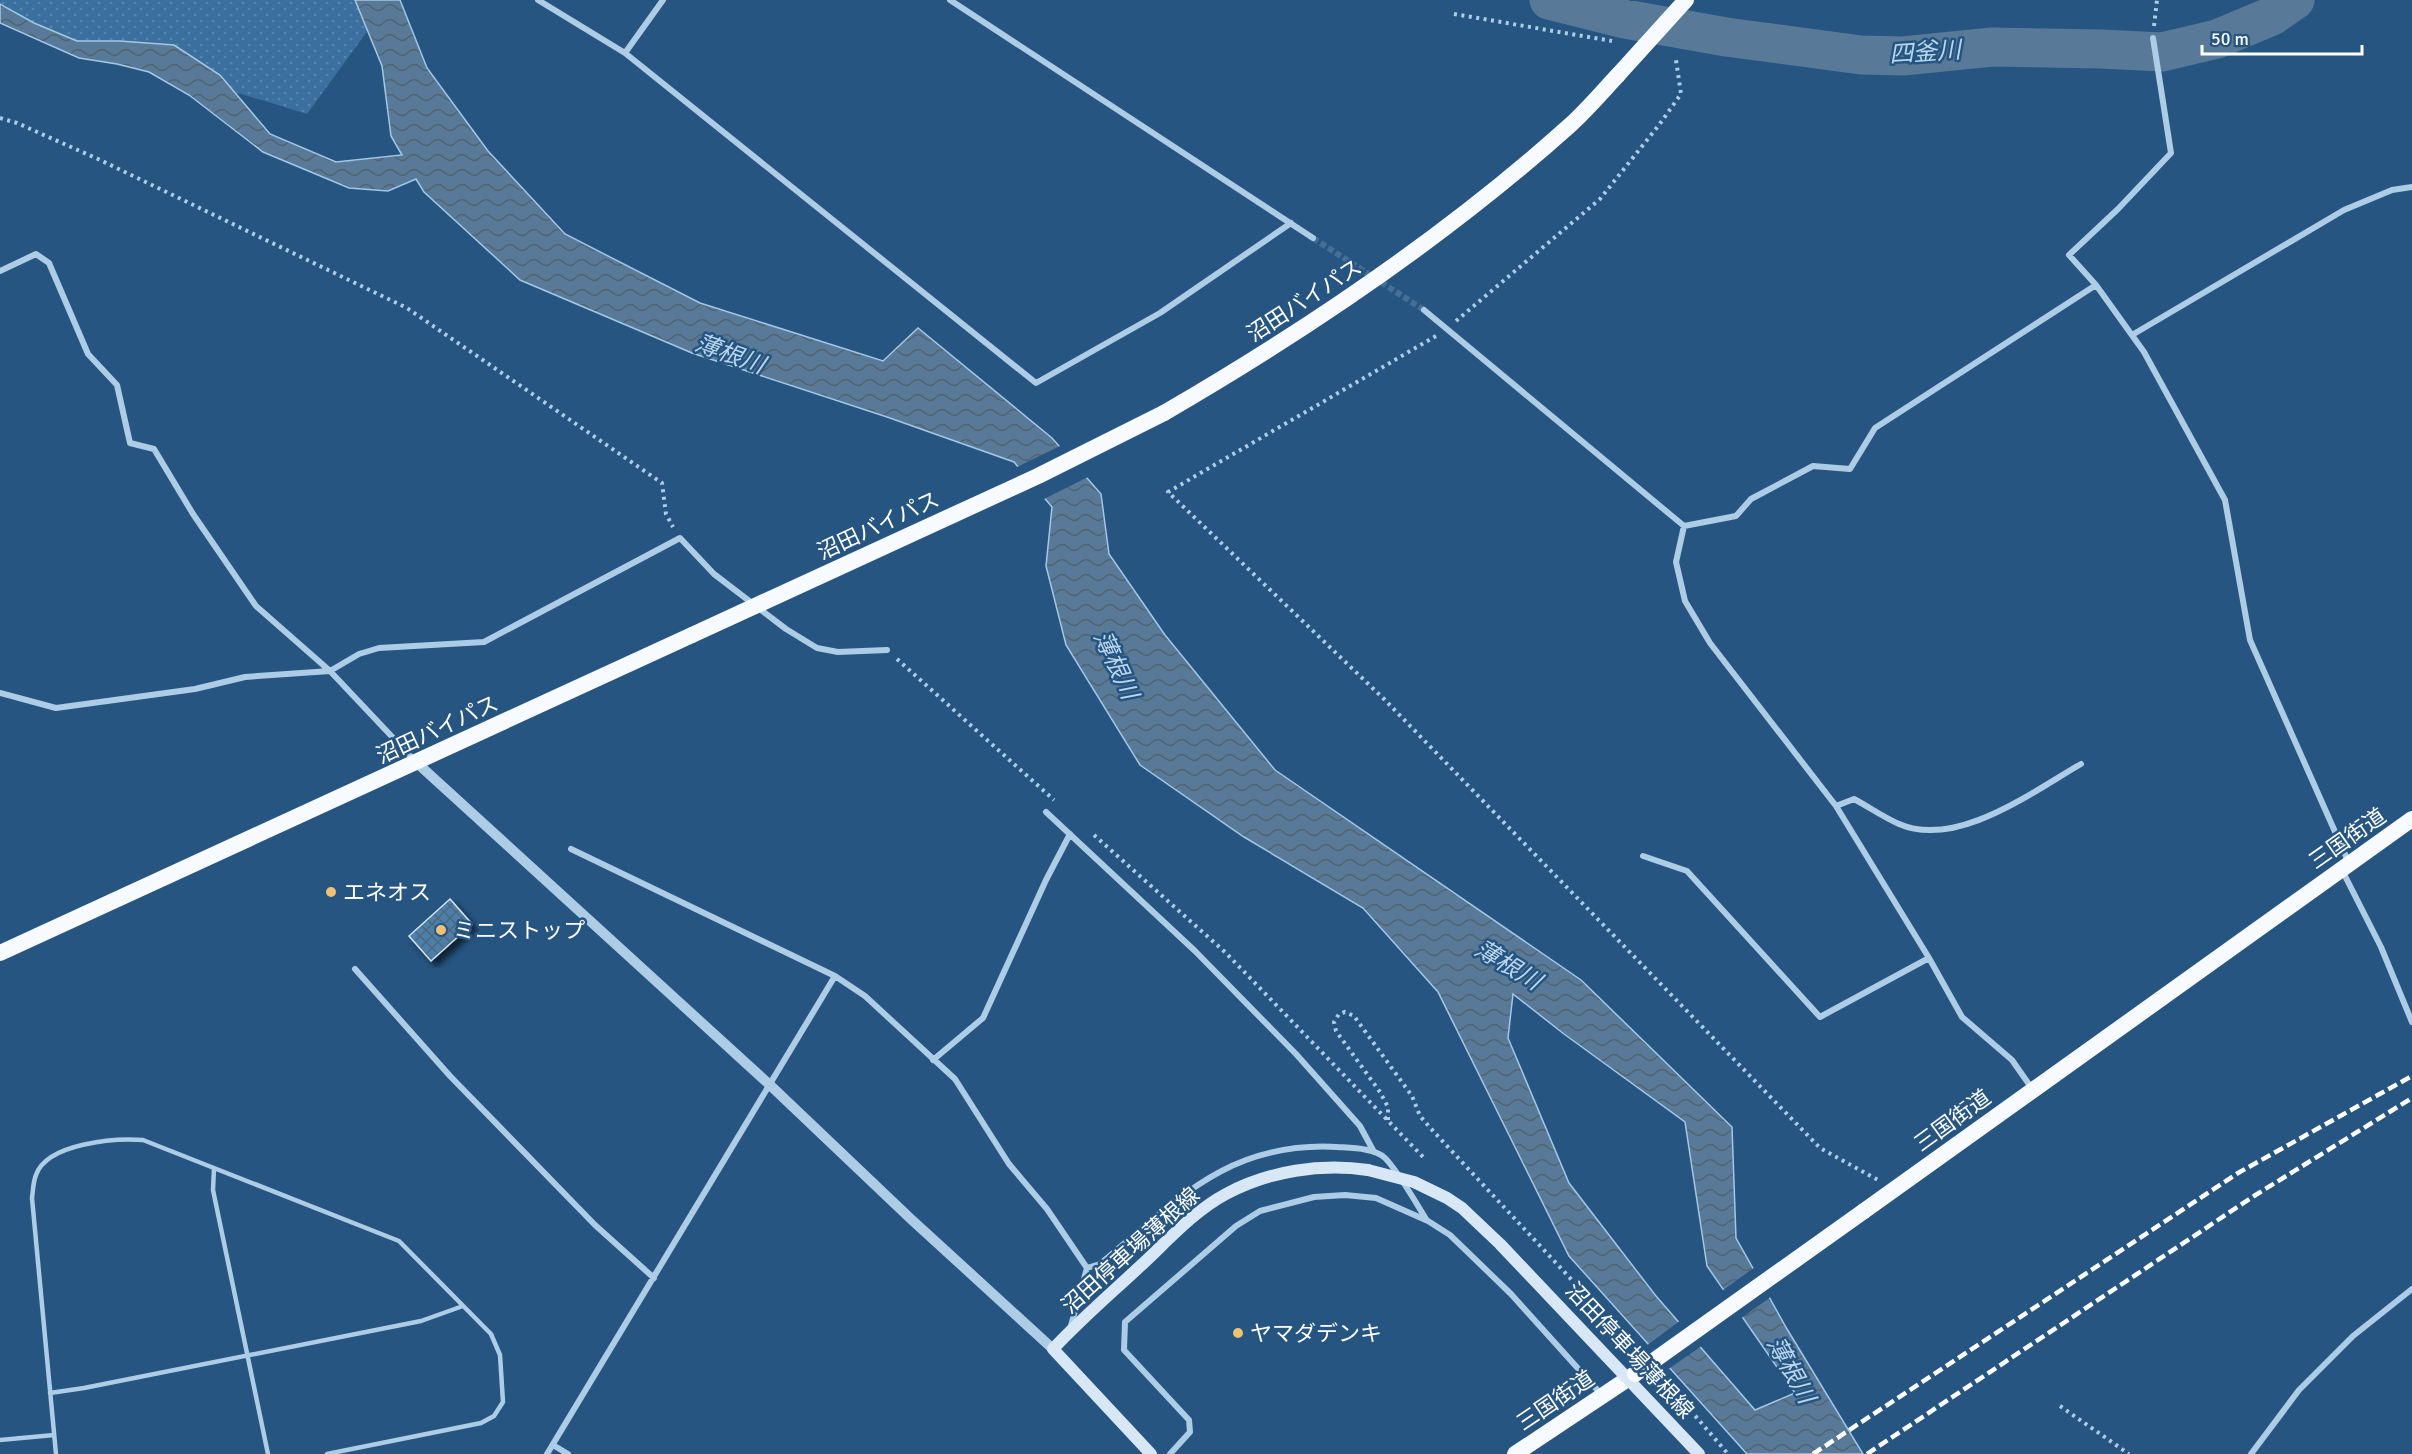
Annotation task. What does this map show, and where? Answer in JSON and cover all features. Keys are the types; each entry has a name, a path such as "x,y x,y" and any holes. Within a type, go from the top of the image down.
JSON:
{"highway":[{"name":"沼田バイパス","path":"0,953 1038,476 1164,413 1300,331 1400,263 1473,207 1569,126 1686,0"},
{"name":"三国街道","path":"1522,1452 1635,1374 2412,819"}],"main road":[{"name":"沼田停車場薄根線","path":"1053,1349 1194,1217 1225,1194 1288,1172 1335,1167 1368,1170 1414,1182 1462,1208 1500,1244 1699,1454"},
{"path":"1053,1349 1151,1454"}],"street":[{"path":"537,0 625,53 1036,383 1160,313 1291,223"},
{"path":"625,53 663,0"},
{"path":"950,0 1313,238"},
{"path":"2153,38 2171,153 2118,209 2069,255 2096,285 2144,352 2225,500 2250,640 2412,1022"},
{"path":"2132,335 2344,210 2392,190 2412,187"},
{"path":"0,270 36,254 48,263 88,354 117,386 130,444 154,449 193,514 256,606 330,671 417,763 771,1086 1053,1349"},
{"path":"1684,526 1737,516 1751,499 1813,466 1850,469 1875,428 2096,285"},
{"path":"1424,310 1684,526"},
{"path":"1684,526 1676,562 1685,601 1710,643 1836,806 1929,958 1962,1017 2012,1060 2033,1090"},
{"path":"0,693 56,708 195,689 245,677 330,671 359,654 379,648 484,642 680,538 714,574 786,629 817,648 838,652 887,650"},
{"path":"1836,806 1854,799 1900,825 1935,831 1978,822 2081,764"},
{"path":"1046,812 1195,951 1296,1054 1360,1126 1374,1152"},
{"path":"933,1060 983,1018 1046,880 1070,834"},
{"path":"571,849 835,976 865,996 955,1079 1009,1164 1047,1209 1087,1268 1069,1332"},
{"path":"1643,856 1687,871 1820,1017 1929,958"},
{"path":"356,969 474,1101 595,1225 654,1278"},
{"path":"547,1454 771,1086 835,976"},
{"path":"1087,1268 1100,1264 1195,1185 1227,1167 1284,1149 1313,1146 1374,1152 1385,1157 1428,1221"},
{"path":"1170,1454 1190,1432 1189,1420 1124,1350 1125,1322 1236,1226 1260,1211 1314,1197 1345,1195 1376,1198 1428,1221 1450,1234 1511,1294 1603,1396"},
{"path":"2252,1454 2299,1390 2353,1336 2412,1289"},
{"path":"553,1444 568,1454"}],"lane":[{"path":"56,1454 32,1198 36,1173 46,1161 66,1150 90,1143 124,1139 143,1140 399,1241 490,1334 500,1355 503,1402 494,1416 481,1423 327,1454"},
{"path":"214,1168 213,1190 268,1454"},
{"path":"50,1393 421,1321 463,1306"},
{"path":"0,1440 54,1435"}],"path":[{"path":"2153,38 2157,0"},
{"path":"1454,14 1612,41"},
{"path":"1676,60 1681,94 1600,199 1446,330 1168,492 1384,699 1820,1148 1895,1189"},
{"path":"0,118 17,123 98,159 407,308 662,483 666,514 680,538"},
{"path":"1388,1121 1388,1107 1380,1092 1336,1031 1334,1022 1339,1014 1345,1012 1354,1016 1412,1096 1420,1116 1643,1357"},
{"path":"1659,1374 1728,1454"},
{"path":"2060,1406 2129,1454"}],"shaded area":[{"path":"0,0 390,0 307,114 0,20"}],"water":[{"name":"薄根川","path":"355,0 400,0 427,68 488,151 565,234 700,303 883,361 918,328 1052,438 1101,494 1109,554 1165,635 1275,770 1581,980 1732,1127 1736,1238 1787,1329 1863,1454 1747,1454 1569,1256 1438,992 1363,908 1244,837 1140,765 1066,645 1046,566 1052,507 1014,462 887,417 692,353 520,280 424,192 416,179 388,191 349,188 263,152 189,95 149,72 79,58 0,23 0,4 34,23 77,41 174,45 220,75 270,134 336,162 402,155 391,136 382,66","holes":["1513,994 1685,1122 1707,1266 1795,1393 1755,1410 1656,1296 1569,1183 1508,1038"]}],"pier":[{"path":"1062,445 1090,476 1042,500 1015,468"},
{"path":"1755,1267 1772,1296 1740,1319 1722,1291"},
{"path":"1681,1320 1703,1345 1667,1370 1646,1346"}],"building":[{"name":"ミニストップ","path":"450,899 472,924 431,961 409,936"}],"waterway":[{"name":"四釜川","path":"1549,0 1625,19 1726,37 1861,55 1903,56 1992,47 2162,52 2217,39 2272,16 2295,0"}],"tunnel":[{"path":"1313,238 1424,310"}],"railway":[{"path":"1813,1454 2238,1173 2412,1076"},
{"path":"1867,1454 2254,1196 2412,1098"}],"place":[{"name":"エネオス","path":"331,892"},
{"name":"ミニストップ","path":"441,930"},
{"name":"ヤマダデンキ","path":"1238,1333"}]}
